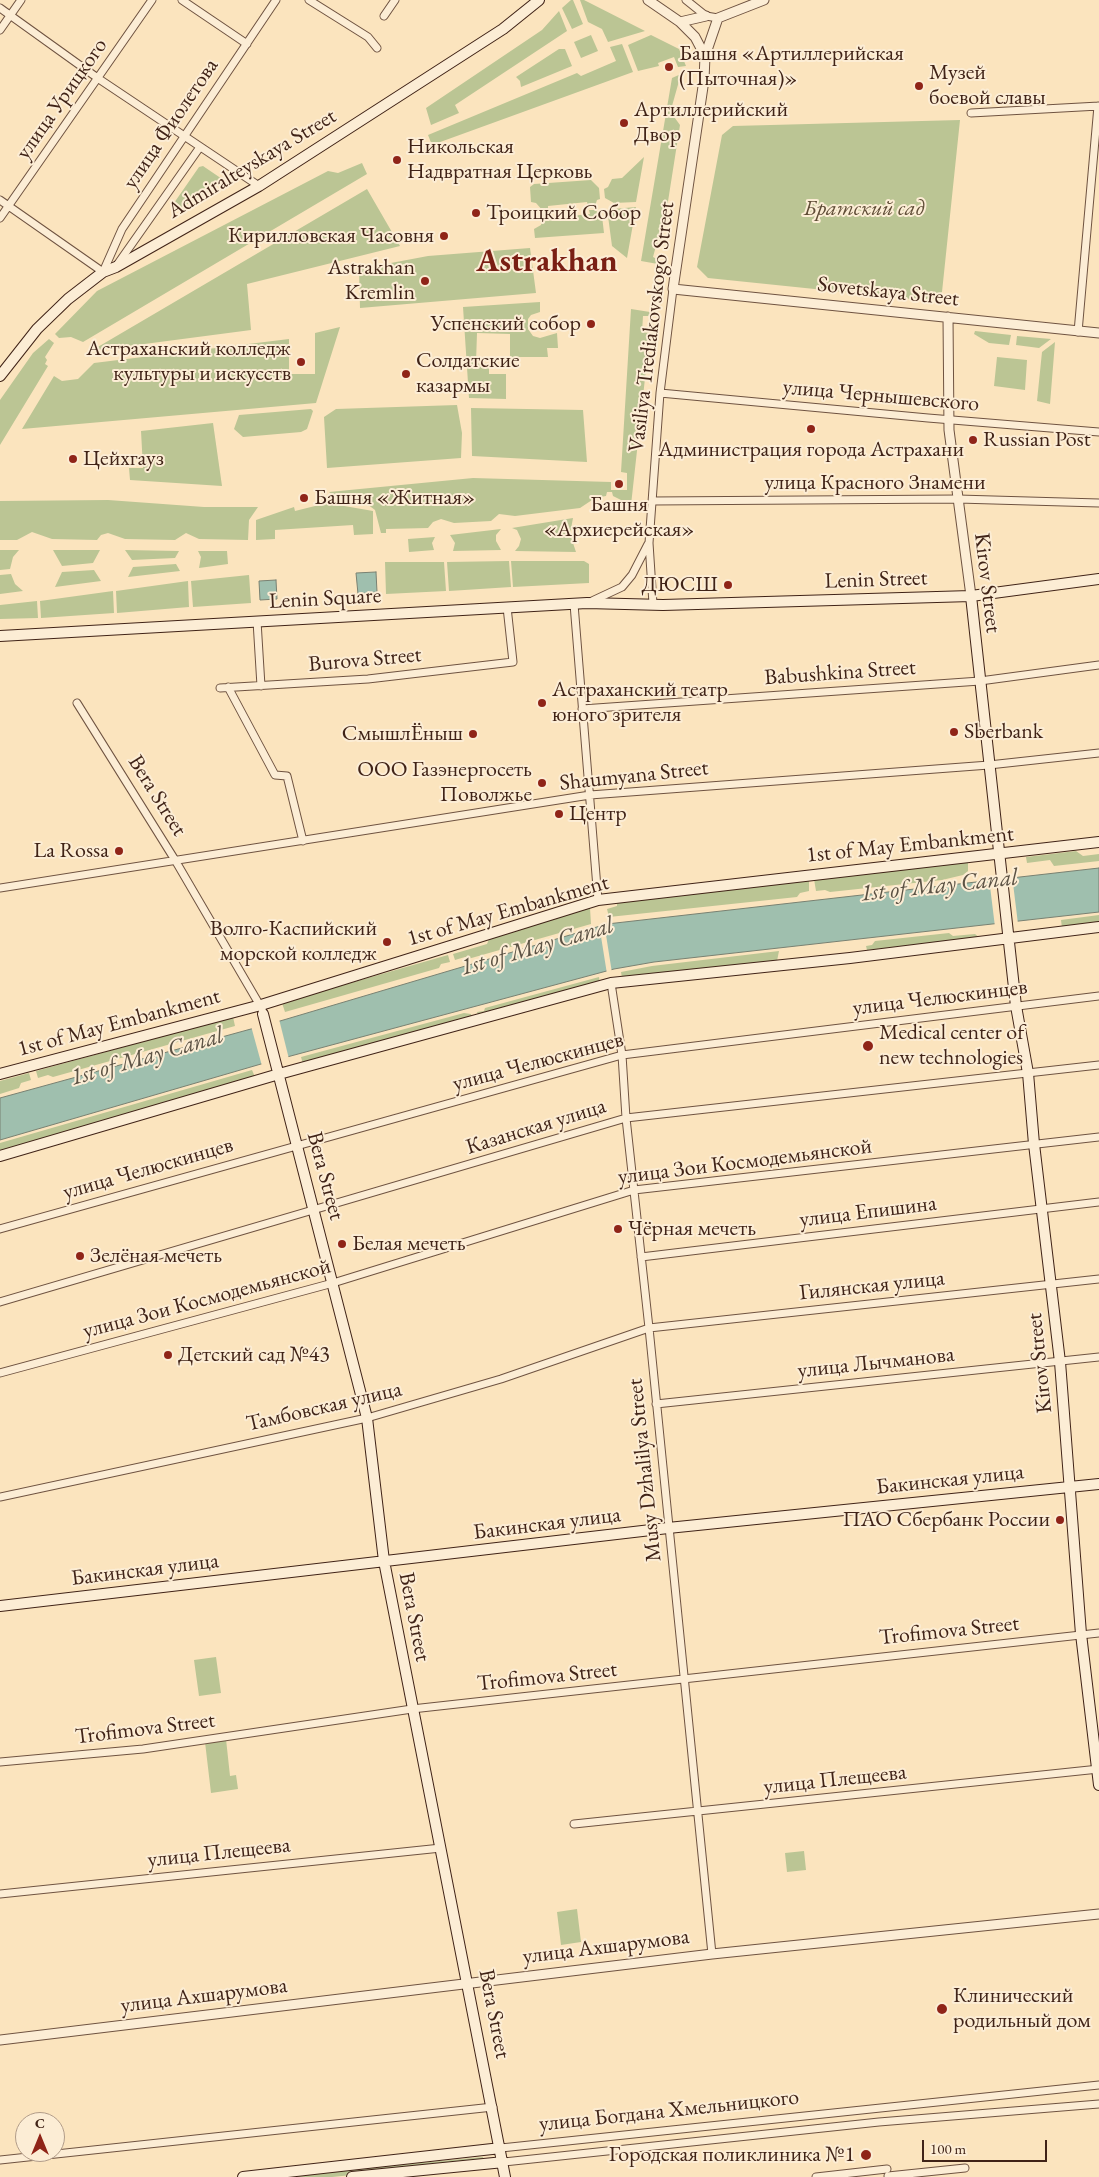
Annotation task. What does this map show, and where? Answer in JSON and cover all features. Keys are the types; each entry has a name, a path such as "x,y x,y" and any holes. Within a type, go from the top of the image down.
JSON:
{"main road":[{"name":"Admiralteyskaya Street","path":"0,376 12,358 37,329 68,299 103,272 116,267 259,186 503,29 539,0"},
{"name":"Lenin Street","path":"653,604 971,596 1099,579"},
{"name":"Kirov Street","path":"971,596 1016,1006 1028,1073 1034,1144 1060,1362 1081,1634 1099,1786"},
{"name":"Lenin Square","path":"0,636 586,603 653,604"},
{"name":"1st of May Embankment","path":"0,1074 262,1009 598,900 1099,842"},
{"path":"0,1156 278,1070 611,983 850,958 1008,933 1099,927"},
{"name":"Bera Street","path":"262,1009 367,1418 384,1561 412,1709 504,2162 505,2177"},
{"name":"Бакинская улица","path":"0,1606 668,1528 1099,1484"},
{"name":"улица Богдана Хмельницкого","path":"243,2177 501,2148"},
{"name":"улица Богдана Хмельницкого","path":"352,2177 504,2162"}],"street":[{"path":"0,30 21,0"},
{"name":"улица Урицкого","path":"0,218 152,0"},
{"path":"182,0 247,44"},
{"name":"улица Фиолетова","path":"103,272 122,229 276,0"},
{"path":"309,0 368,37 377,48"},
{"path":"384,16 395,0"},
{"path":"648,0 680,22 695,37 705,56"},
{"path":"686,0 706,16"},
{"path":"680,22 706,16 718,18 764,0"},
{"path":"0,8 11,14 98,79 259,186"},
{"name":"Vasiliya Trediakovskogo Street","path":"653,604 649,542 660,393 673,289 704,80 705,56 718,18"},
{"path":"970,113 1098,106 1078,332"},
{"path":"116,267 200,146"},
{"path":"0,200 103,272"},
{"name":"Sovetskaya Street","path":"673,289 1099,334"},
{"name":"Kirov Street","path":"948,317 950,420 971,596"},
{"name":"улица Чернышевского","path":"660,393 1099,432"},
{"name":"улица Красного Знамени","path":"652,501 958,499 1099,503"},
{"path":"586,603 622,588 632,575 649,542"},
{"path":"574,604 598,900"},
{"name":"Burova Street","path":"220,688 368,679 512,662 507,607"},
{"path":"257,621 261,686"},
{"name":"Babushkina Street","path":"582,709 980,680 1099,666"},
{"path":"228,688 275,775 287,776 303,841"},
{"name":"Bera Street","path":"77,703 175,860 262,1009"},
{"name":"Shaumyana Street","path":"0,888 590,795 989,765 1099,753"},
{"name":"Musy Dzhalilya Street","path":"611,983 622,1055 626,1118 668,1528 686,1679 712,1954"},
{"name":"улица Челюскинцев","path":"0,1229 622,1055 1099,996"},
{"name":"Казанская улица","path":"0,1302 315,1211 626,1118 1099,1065"},
{"name":"улица Зои Космодемьянской","path":"0,1373 332,1283 634,1190 1099,1137"},
{"name":"улица Епишина","path":"641,1257 1099,1202"},
{"name":"Гилянская улица","path":"649,1328 1099,1279"},
{"name":"Тамбовская улица","path":"0,1496 367,1418 501,1379 649,1328"},
{"name":"улица Лычманова","path":"656,1404 1099,1357"},
{"name":"Trofimova Street","path":"0,1762 142,1748 412,1709 1099,1633"},
{"name":"улица Плещеева","path":"574,1824 1098,1769"},
{"name":"улица Плещеева","path":"0,1894 441,1848"},
{"name":"улица Ахшарумова","path":"0,2040 712,1954 1099,1914"},
{"name":"улица Богдана Хмельницкого","path":"501,2148 1099,2085"},
{"name":"улица Богдана Хмельницкого","path":"504,2162 879,2122 1099,2104"},
{"path":"0,2160 493,2107"},
{"path":"816,2177 965,2168"}],"green space":[{"path":"573,0 583,24 572,29 562,8"},
{"path":"580,0 584,0 645,31 608,42 602,29 588,22"},
{"path":"559,11 567,31 455,105 459,113 431,125 426,108 542,30"},
{"path":"591,35 598,51 581,58 574,42"},
{"path":"651,35 679,49 686,66 678,67 674,57 658,63 659,66 638,71 628,45"},
{"path":"622,44 633,72 432,145 428,135 577,73 581,76 616,61 610,47"},
{"path":"559,49 565,49 572,66 521,87 520,81 516,77"},
{"path":"681,74 672,106 672,114 680,125 661,246 656,246 653,257 659,260 658,264 641,261 672,78"},
{"name":"Братский сад","path":"960,120 942,292 931,301 708,278 697,267 722,135 733,126"},
{"path":"644,157 636,202 614,203 605,198 604,189 608,187 612,179 622,178"},
{"path":"362,163 367,174 83,342 71,337 59,338 55,334 97,291 328,171 338,173"},
{"path":"203,166 225,181 173,213 171,209 174,203 199,167"},
{"path":"591,180 599,188 600,199 597,200 595,206 588,206 587,202 548,206 548,211 543,211 536,203 531,202 530,187 534,184"},
{"path":"367,189 400,246 247,284 251,330 91,351"},
{"path":"636,207 627,258 612,246 608,216 613,209"},
{"path":"589,210 595,210 602,216 604,233 535,238 534,229 541,225 543,215 548,214 549,218 590,214"},
{"path":"530,248 536,293 360,308 359,269 428,256"},
{"path":"540,302 540,312 531,315 528,319 528,329 533,336 540,338 557,333 558,348 547,348 548,357 510,357 510,334 477,333 476,363 489,364 489,374 506,374 506,399 469,398 463,307"},
{"path":"631,309 650,312 650,316 643,316 642,332 650,333 631,505 613,496 612,492 607,492 606,496 595,498 580,508 515,516 499,514 491,521 454,523 441,519 433,522 428,528 386,529 386,533 381,533 375,510 367,504 333,495 329,492 473,478 611,482 611,490 627,490 627,473 621,472"},
{"path":"340,327 316,403 22,429 54,376 62,381 78,379 94,363 289,339 289,374 315,374 315,333"},
{"path":"975,331 1011,335 1009,345 989,343 974,334"},
{"path":"1017,336 1051,339 1039,348 1016,345"},
{"path":"49,339 54,343 45,357 47,360 45,364 48,366 0,445 0,400 33,353"},
{"path":"1055,342 1050,404 1037,401 1042,352"},
{"path":"997,357 1027,360 1025,390 994,386"},
{"path":"457,405 462,433 461,458 327,468 324,417 336,409"},
{"path":"471,408 583,410 587,462 472,456"},
{"path":"311,409 313,411 307,429 301,432 243,437 234,429 239,415"},
{"path":"213,423 222,486 130,480 129,468 143,468 141,431"},
{"path":"108,500 204,507 258,507 249,520 248,540 199,539 186,533 175,540 125,539 108,533 101,535 97,540 52,539 32,532 17,540 0,540 0,501"},
{"path":"327,503 373,511 373,534 354,535 353,525 275,530 275,539 256,540 256,520 294,507 295,511"},
{"path":"573,518 570,534 576,552 515,551 521,539 517,530 512,528"},
{"path":"501,529 496,535 496,541 501,550 453,551 455,543 450,535"},
{"path":"435,537 432,543 434,550 409,552 408,539"},
{"path":"0,550 19,550 13,557 10,569 0,570"},
{"path":"53,550 100,550 93,563 62,566"},
{"path":"125,550 179,551 175,558 132,560"},
{"path":"198,551 227,551 228,564 199,568 201,557"},
{"path":"509,561 511,587 449,591 447,562"},
{"path":"511,561 584,561 589,564 589,583 513,587"},
{"path":"385,562 444,562 446,591 386,594"},
{"path":"176,564 180,571 128,577 133,567"},
{"path":"94,570 101,581 55,587 62,572"},
{"path":"11,574 15,584 23,591 0,594 0,575"},
{"path":"249,575 251,603 193,607 191,581"},
{"path":"188,581 189,607 117,613 116,591"},
{"path":"113,591 114,613 41,618 40,601"},
{"path":"37,601 38,618 0,619 0,605"},
{"path":"1076,851 1083,856 1099,854 1099,861 1054,866 1050,860 1027,863 1026,857"},
{"path":"968,862 968,871 963,875 942,880 830,892 825,890 816,891 814,879"},
{"path":"809,880 809,891 800,893 797,897 609,917 607,909 617,906 617,902"},
{"path":"590,908 591,924 468,959 465,957 455,960 453,954 487,944 490,937"},
{"path":"1099,915 1099,924 1062,928 1061,920"},
{"path":"949,933 953,936 975,934 980,938 867,950 866,946 872,945 875,941"},
{"path":"779,951 777,961 622,978 621,972 652,966"},
{"path":"448,955 450,962 441,964 439,968 285,1012 281,1000 333,985 340,986"},
{"path":"599,977 600,983 478,1015 477,1012 484,1011 485,1008"},
{"path":"464,1013 471,1014 472,1017 303,1064 301,1057"},
{"path":"233,1017 235,1026 53,1077 48,1075 38,1078 36,1071"},
{"path":"252,1070 255,1077 0,1151 0,1143"},
{"path":"29,1073 31,1080 21,1083 19,1088 0,1094 0,1081"},
{"path":"216,1657 221,1693 199,1696 194,1660"},
{"path":"226,1739 230,1776 236,1775 238,1789 211,1793 205,1742"},
{"path":"804,1851 806,1870 787,1872 785,1853"},
{"path":"577,1909 581,1942 561,1945 557,1912"},
{"path":"483,2157 483,2162 332,2177 275,2177"}],"water":[{"path":"376,572 377,592 358,594 356,573"},
{"path":"276,580 277,599 260,600 259,581"},
{"name":"1st of May Canal","path":"1099,868 1099,912 654,962 614,969 261,1064 0,1140 0,1098 280,1021 607,924"}],"pier":[{"path":"1012,875 1018,924 995,927 989,878"},
{"path":"604,922 612,973 607,974 599,924"},
{"path":"279,1019 289,1059 262,1066 251,1026"}],"place":[{"name":"Башня «Артиллерийская (Пыточная)»","path":"669,67"},
{"name":"Музей боевой славы","path":"919,86"},
{"name":"Артиллерийский Двор","path":"624,123"},
{"name":"Никольская Надвратная Церковь","path":"397,160"},
{"name":"Троицкий Собор","path":"476,213"},
{"name":"Кирилловская Часовня","path":"444,236"},
{"name":"Astrakhan Kremlin","path":"425,281"},
{"name":"Успенский собор","path":"591,324"},
{"name":"Астраханский колледж культуры и искусств","path":"301,362"},
{"name":"Солдатские казармы","path":"406,374"},
{"name":"Администрация города Астрахани","path":"811,429"},
{"name":"Russian Post","path":"973,440"},
{"name":"Цейхгауз","path":"73,459"},
{"name":"Башня «Архиерейская»","path":"619,484"},
{"name":"Башня «Житная»","path":"304,498"},
{"name":"ДЮСШ","path":"728,585"},
{"name":"Астраханский театр юного зрителя","path":"542,703"},
{"name":"Sberbank","path":"954,732"},
{"name":"СмышлЁныш","path":"473,734"},
{"name":"ООО Газэнергосеть Поволжье","path":"542,783"},
{"name":"Центр","path":"559,814"},
{"name":"La Rossa","path":"119,851"},
{"name":"Волго-Каспийский морской колледж","path":"387,942"},
{"name":"Medical center of new technologies","path":"868,1046"},
{"name":"Чёрная мечеть","path":"618,1229"},
{"name":"Белая мечеть","path":"342,1244"},
{"name":"Зелёная мечеть","path":"80,1256"},
{"name":"Детский сад №43","path":"168,1355"},
{"name":"ПАО Сбербанк России","path":"1060,1520"},
{"name":"Клинический родильный дом","path":"942,2009"},
{"name":"Городская поликлиника №1","path":"866,2155"}],"district":[{"name":"Astrakhan","path":"547,262"}]}
